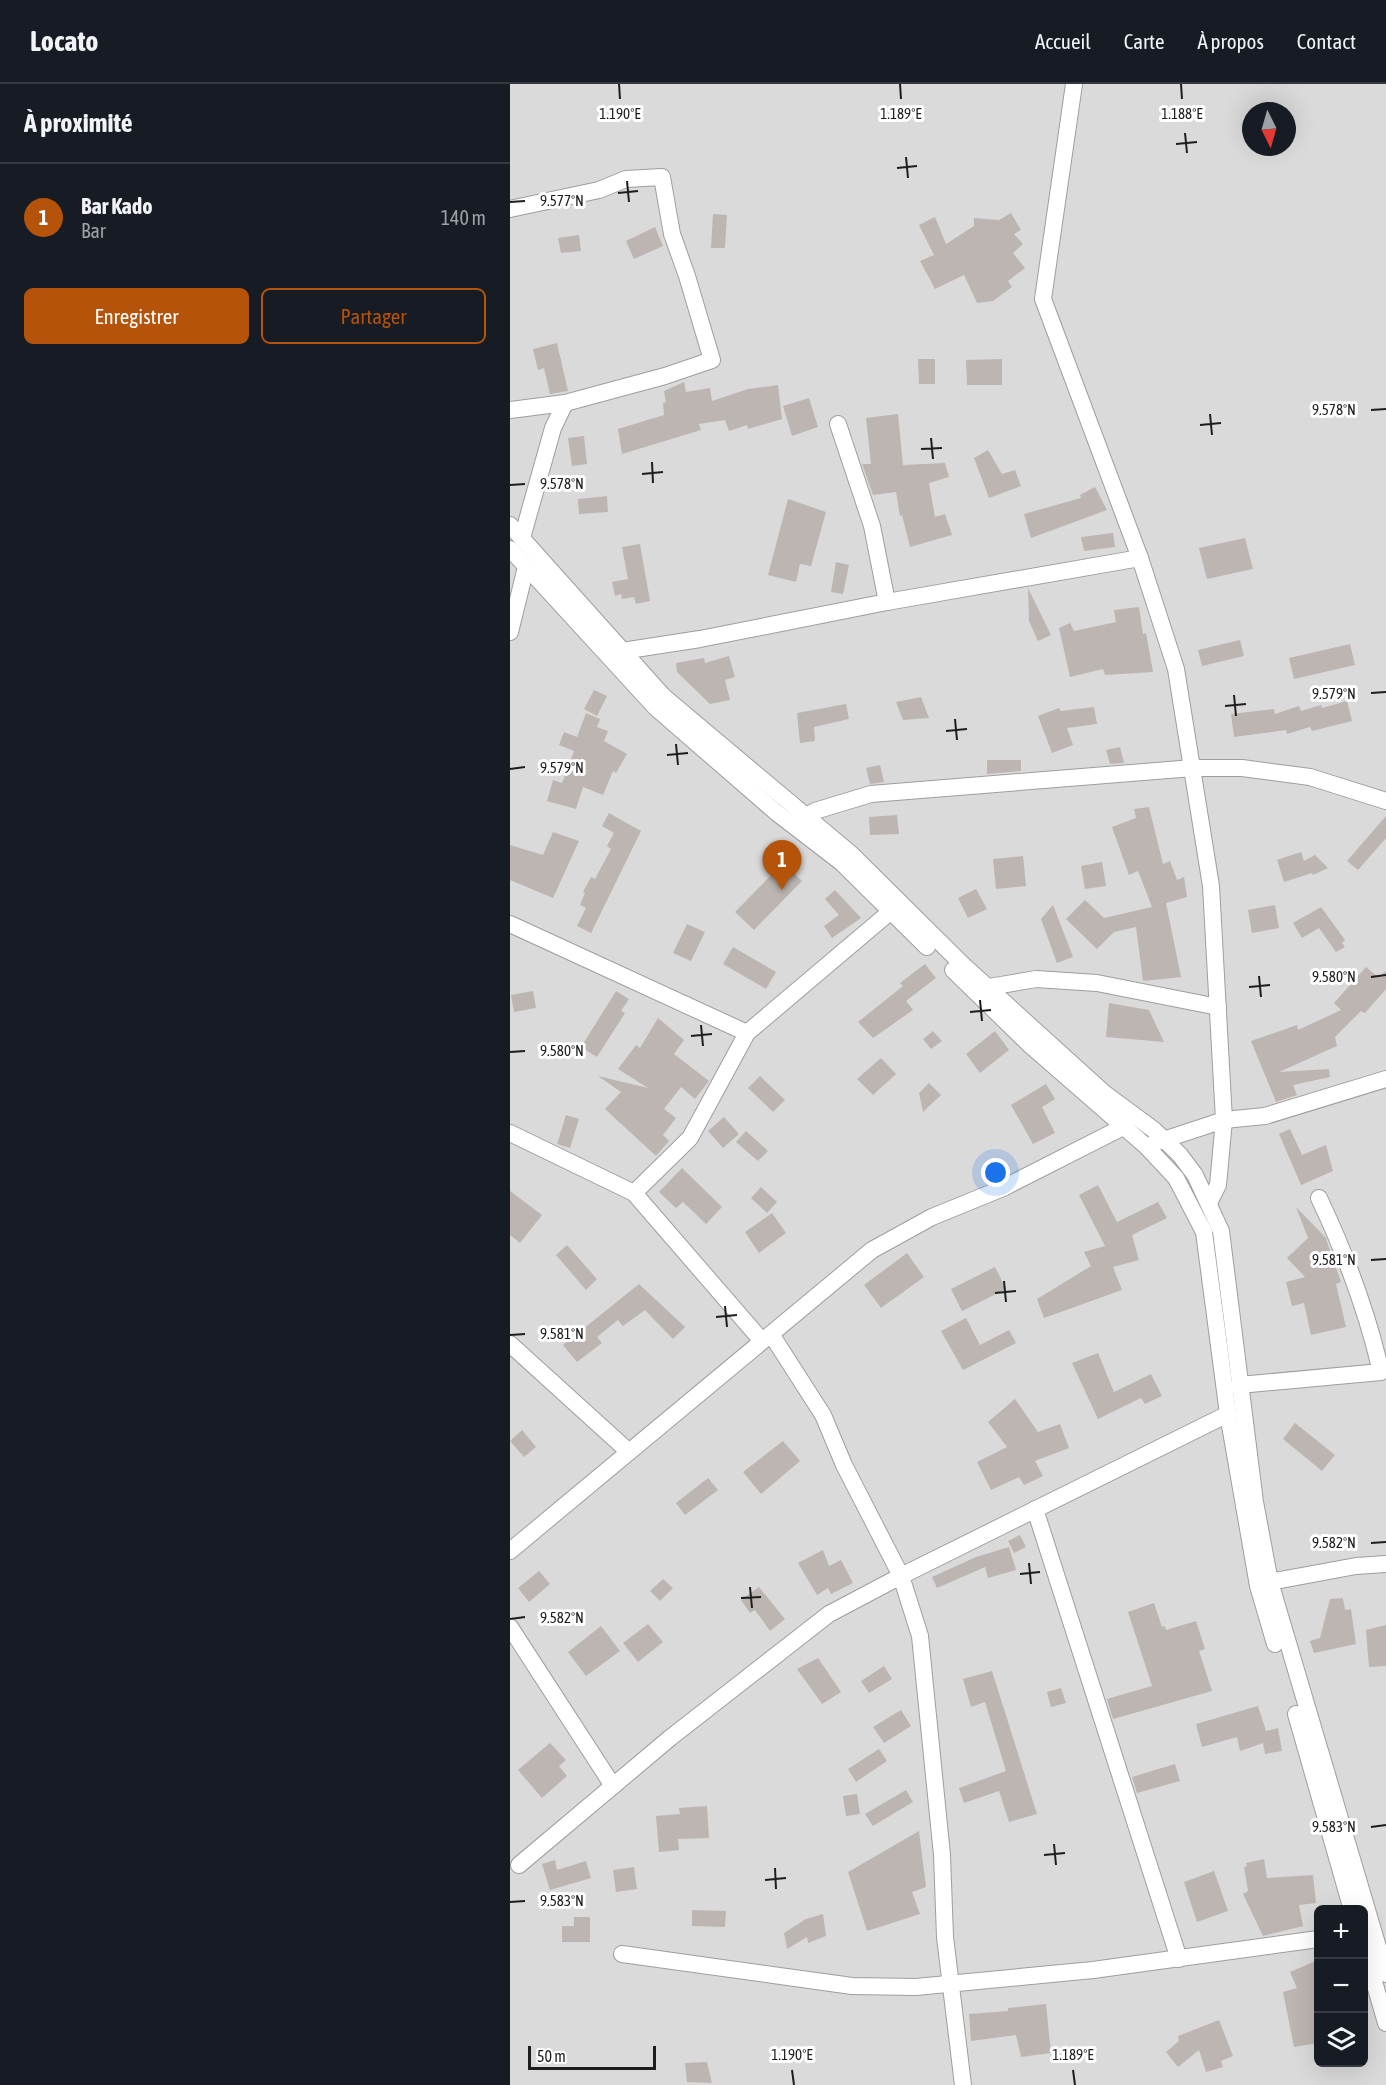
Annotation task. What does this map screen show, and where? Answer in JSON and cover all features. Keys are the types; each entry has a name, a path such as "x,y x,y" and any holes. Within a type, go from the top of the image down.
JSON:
{"street":[{"path":"1074,84 1043,299 1140,558 1176,669 1211,886 1224,1120 1218,1185 1209,1203"},
{"path":"510,210 598,190 626,179 662,177 672,234 712,360 665,376 566,403 510,410"},
{"path":"516,544 553,428 566,403"},
{"path":"838,424 872,526 887,602"},
{"path":"510,525 526,567 656,708 777,813 842,863 890,912 1030,1045 1147,1147 1176,1178 1204,1232 1228,1414 1258,1586 1351,1905"},
{"path":"516,544 664,697 851,854 899,904 1104,1094 1162,1138 1195,1175 1221,1231 1255,1502 1270,1582 1386,1974"},
{"path":"622,651 639,646 700,639 887,602 1140,558"},
{"path":"510,632 526,567"},
{"path":"806,816 814,811 871,794 1193,768 1242,768 1310,777 1386,801"},
{"path":"634,1193 690,1138 747,1033 890,912"},
{"path":"510,924 747,1033"},
{"path":"989,987 1036,979 1097,983 1218,1007"},
{"path":"1147,1147 1162,1138 1224,1120 1265,1116 1386,1079"},
{"path":"510,1551 872,1250 932,1217 1003,1188 1123,1127"},
{"path":"510,1133 634,1193 767,1338 823,1415 844,1465 901,1576 920,1636 942,1855 945,1937 953,1984 963,2085"},
{"path":"1239,1384 1381,1372 1368,1318 1341,1244 1319,1198"},
{"path":"510,1344 628,1451"},
{"path":"519,1865 613,1786 830,1614 901,1576 1228,1414"},
{"path":"1035,1509 1179,1959"},
{"path":"1270,1582 1356,1566 1386,1564"},
{"path":"510,1627 613,1786"},
{"path":"622,1954 852,1986 916,1987 1179,1959 1314,1940"},
{"path":"1367,1959 1386,2023"}],"shaded area":[{"path":"510,84 1386,84 1386,2085 510,2085"}],"building":[{"path":"1011,213 1021,230 1014,234 1023,244 1013,253 1025,268 1008,281 1012,287 993,301 977,303 964,275 935,289 920,261 934,255 919,225 935,217 946,244 974,226 974,218 999,220"},
{"path":"713,214 727,215 725,248 711,248"},
{"path":"655,227 663,246 634,259 626,241"},
{"path":"579,235 581,251 561,253 558,238"},
{"path":"557,343 568,391 550,394 544,368 538,370 533,349"},
{"path":"918,359 935,359 935,384 919,384"},
{"path":"1002,359 1002,385 967,385 966,360"},
{"path":"684,382 686,392 710,388 712,401 748,389 778,385 782,419 748,429 747,425 729,431 725,420 699,424 701,430 622,454 618,429 664,415 663,403 666,402 664,391"},
{"path":"809,398 818,427 792,436 783,406"},
{"path":"898,414 903,465 945,463 949,477 929,483 935,517 945,514 952,535 910,547 902,515 900,516 896,492 873,495 862,464 871,464 866,418"},
{"path":"584,436 587,464 572,466 568,438"},
{"path":"988,450 1002,474 1015,470 1021,486 989,498 974,458"},
{"path":"1095,487 1107,510 1031,538 1024,514 1081,498 1080,495"},
{"path":"607,496 608,512 579,514 578,499"},
{"path":"788,499 826,512 811,566 800,564 796,582 768,575"},
{"path":"1113,533 1115,547 1084,551 1081,537"},
{"path":"1245,538 1253,569 1207,579 1199,548"},
{"path":"640,544 650,601 636,604 634,597 622,599 621,594 615,596 612,582 628,579 622,547"},
{"path":"836,562 849,565 843,594 831,592"},
{"path":"1028,588 1051,635 1038,641 1029,621"},
{"path":"1139,607 1153,672 1105,675 1103,669 1070,677 1059,628 1070,623 1074,631 1116,622 1114,610"},
{"path":"1240,640 1244,656 1202,666 1198,650"},
{"path":"1350,644 1355,665 1294,679 1289,658"},
{"path":"729,656 735,677 725,680 730,700 710,704 677,672 676,663 704,658 705,663"},
{"path":"594,690 607,696 597,716 584,709"},
{"path":"921,697 929,718 903,720 896,702"},
{"path":"1347,701 1352,721 1312,731 1310,727 1287,734 1286,730 1234,737 1231,714 1274,709 1275,714 1299,706 1301,711"},
{"path":"846,704 849,719 814,727 815,741 800,743 797,713"},
{"path":"1094,707 1097,724 1067,728 1073,745 1052,753 1038,716 1059,708 1061,711"},
{"path":"586,713 600,719 597,727 608,731 604,741 627,754 616,773 613,771 603,795 583,787 576,809 547,801 553,780 562,783 574,751 559,745 564,732 577,737"},
{"path":"1120,747 1124,763 1110,764 1106,750"},
{"path":"987,760 1021,760 1021,771 987,774"},
{"path":"880,765 884,782 870,784 866,768"},
{"path":"1149,807 1163,864 1170,861 1177,880 1184,877 1187,897 1166,903 1181,977 1143,981 1136,927 1114,932 1097,949 1066,919 1085,900 1104,918 1152,907 1138,871 1129,875 1112,827 1136,818 1134,809"},
{"path":"609,813 641,831 591,933 577,926 586,908 580,905 585,893 583,892 591,877 595,879 611,849 607,846 614,833 602,826"},
{"path":"897,815 899,834 870,835 869,817"},
{"path":"1386,816 1386,838 1358,870 1347,861"},
{"path":"553,832 579,841 553,898 510,880 510,845 543,855"},
{"path":"1301,852 1304,861 1315,855 1328,868 1313,875 1312,873 1284,882 1277,860"},
{"path":"1023,856 1026,886 996,889 993,859"},
{"path":"1102,862 1106,886 1085,889 1081,866"},
{"path":"783,863 802,881 754,930 735,912"},
{"path":"976,889 987,909 968,918 958,898"},
{"path":"835,890 861,918 832,938 824,926 839,915 825,899"},
{"path":"1053,905 1073,957 1057,963 1041,919"},
{"path":"1275,905 1279,928 1252,933 1248,910"},
{"path":"1321,907 1345,940 1342,943 1345,947 1336,952 1319,928 1302,938 1293,923"},
{"path":"687,924 705,932 691,961 673,953"},
{"path":"733,947 776,972 766,989 723,964"},
{"path":"925,964 936,978 906,1001 913,1010 873,1038 858,1022 903,986 900,983"},
{"path":"1366,967 1378,977 1386,971 1386,989 1365,1013 1361,1011 1335,1037 1337,1046 1279,1072 1329,1069 1330,1077 1293,1085 1297,1095 1276,1102 1251,1041 1297,1025 1298,1030 1341,1010 1334,1003"},
{"path":"533,991 536,1008 514,1012 511,995"},
{"path":"616,991 629,999 621,1011 625,1013 597,1057 581,1047"},
{"path":"1109,1003 1149,1010 1164,1042 1106,1037"},
{"path":"658,1018 684,1040 674,1054 709,1081 695,1099 681,1087 664,1109 676,1118 663,1135 669,1141 656,1156 605,1109 621,1092 598,1076 648,1088 618,1069 636,1045 640,1048"},
{"path":"933,1031 942,1041 931,1049 923,1039"},
{"path":"995,1031 1009,1050 980,1073 966,1054"},
{"path":"881,1058 896,1074 873,1095 857,1079"},
{"path":"760,1076 785,1100 773,1112 748,1088"},
{"path":"929,1083 941,1095 923,1112 919,1093"},
{"path":"1046,1084 1055,1099 1042,1107 1055,1133 1033,1144 1011,1105"},
{"path":"566,1115 579,1119 570,1148 557,1144"},
{"path":"724,1117 739,1134 723,1148 708,1131"},
{"path":"1290,1129 1302,1155 1326,1145 1333,1171 1301,1185 1279,1134"},
{"path":"746,1131 768,1151 758,1161 736,1142"},
{"path":"682,1168 722,1207 706,1224 683,1202 676,1208 659,1192"},
{"path":"1098,1185 1117,1222 1158,1202 1167,1218 1132,1235 1139,1260 1113,1267 1122,1290 1044,1318 1037,1299 1091,1266 1084,1252 1105,1246 1079,1195"},
{"path":"761,1187 777,1202 767,1213 751,1198"},
{"path":"510,1191 542,1215 520,1243 510,1235"},
{"path":"1296,1207 1326,1238 1341,1282 1336,1284 1346,1327 1311,1335 1304,1303 1292,1306 1286,1282 1305,1277 1287,1258 1308,1238"},
{"path":"772,1213 786,1233 759,1253 745,1232"},
{"path":"567,1245 597,1279 586,1290 556,1255"},
{"path":"907,1253 924,1277 881,1308 864,1285"},
{"path":"995,1267 1006,1289 962,1311 951,1289"},
{"path":"639,1284 685,1327 673,1339 645,1310 623,1326 618,1320 597,1337 602,1343 577,1362 563,1345"},
{"path":"966,1318 980,1345 1009,1330 1016,1343 963,1370 941,1331"},
{"path":"1098,1353 1114,1392 1151,1374 1162,1396 1145,1404 1141,1398 1098,1419 1072,1363"},
{"path":"1015,1399 1038,1432 1060,1424 1069,1448 1035,1461 1043,1476 1024,1485 1019,1477 991,1490 977,1462 1007,1447 988,1422"},
{"path":"1295,1423 1335,1455 1322,1471 1283,1439"},
{"path":"522,1430 536,1447 524,1457 510,1441"},
{"path":"783,1441 800,1461 761,1494 743,1472"},
{"path":"708,1478 718,1490 685,1515 676,1503"},
{"path":"1020,1535 1026,1547 1014,1553 1008,1541"},
{"path":"1009,1547 1016,1570 988,1578 985,1567 937,1588 932,1577 976,1557"},
{"path":"823,1550 829,1566 841,1560 853,1583 831,1594 828,1588 817,1595 798,1563"},
{"path":"539,1571 550,1584 529,1602 518,1588"},
{"path":"663,1579 673,1588 660,1601 650,1591"},
{"path":"759,1587 785,1619 770,1631 755,1610 750,1613 741,1600"},
{"path":"1343,1598 1345,1610 1351,1609 1356,1644 1314,1653 1310,1641 1320,1638 1330,1599"},
{"path":"1154,1603 1162,1627 1165,1626 1166,1630 1196,1621 1205,1649 1199,1651 1212,1691 1113,1719 1107,1699 1152,1686 1128,1612"},
{"path":"648,1624 663,1642 638,1662 623,1643"},
{"path":"1386,1625 1386,1666 1369,1667 1366,1630"},
{"path":"601,1626 620,1651 586,1676 568,1652"},
{"path":"818,1658 841,1692 822,1704 797,1669"},
{"path":"884,1666 892,1679 869,1693 861,1681"},
{"path":"992,1671 1037,1814 1009,1822 999,1791 964,1803 959,1788 1006,1771 985,1702 971,1707 963,1679"},
{"path":"1061,1688 1066,1703 1051,1707 1047,1692"},
{"path":"1258,1706 1266,1731 1278,1728 1282,1751 1265,1754 1263,1743 1240,1751 1237,1737 1202,1747 1196,1724"},
{"path":"901,1710 911,1726 884,1743 873,1727"},
{"path":"550,1743 566,1760 559,1766 567,1776 542,1798 518,1770"},
{"path":"879,1749 887,1761 856,1782 848,1769"},
{"path":"1175,1764 1180,1781 1137,1793 1132,1777"},
{"path":"906,1790 913,1802 873,1826 865,1814"},
{"path":"857,1794 860,1814 846,1816 843,1796"},
{"path":"707,1806 709,1838 678,1839 679,1850 659,1852 656,1816 680,1814 679,1808"},
{"path":"919,1831 926,1887 912,1892 920,1914 867,1931 848,1872"},
{"path":"1264,1859 1267,1878 1313,1875 1316,1903 1299,1905 1303,1926 1263,1936 1243,1894 1248,1891 1244,1867 1247,1866 1246,1863"},
{"path":"555,1860 557,1870 586,1861 591,1878 550,1890 542,1864"},
{"path":"634,1867 637,1889 616,1892 613,1870"},
{"path":"1214,1871 1228,1911 1197,1922 1184,1882"},
{"path":"692,1910 726,1911 725,1927 692,1926"},
{"path":"823,1914 826,1936 808,1943 807,1937 787,1949 784,1933 806,1919"},
{"path":"574,1917 590,1917 590,1942 562,1942 562,1926 574,1926"},
{"path":"1314,1962 1314,2044 1294,2047 1283,1992 1297,1988 1290,1972"},
{"path":"1046,2004 1051,2053 1021,2057 1016,2035 971,2041 969,2014 1008,2011 1008,2008"},
{"path":"1219,2020 1233,2056 1221,2061 1223,2067 1206,2072 1199,2050 1178,2067 1166,2052 1179,2041 1178,2036"},
{"path":"707,2062 712,2083 687,2082 685,2063"}],"place":[{"name":"Bar Kado","path":"782,890"}]}
